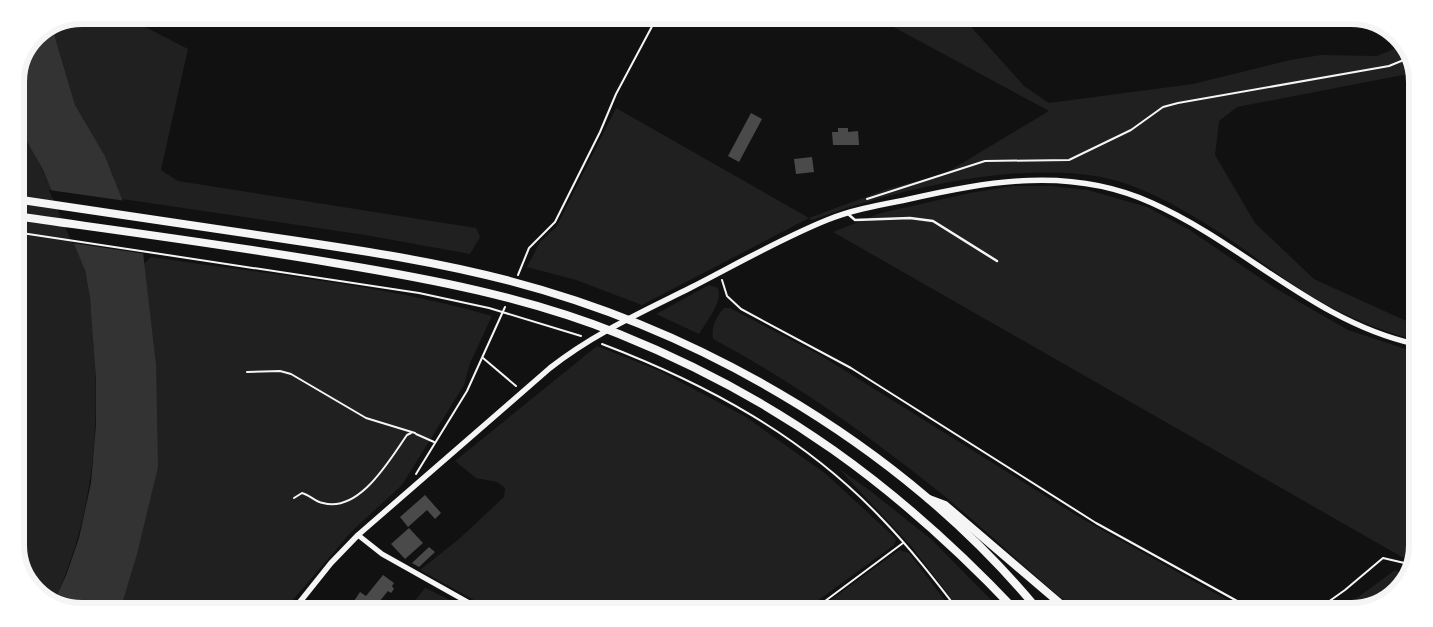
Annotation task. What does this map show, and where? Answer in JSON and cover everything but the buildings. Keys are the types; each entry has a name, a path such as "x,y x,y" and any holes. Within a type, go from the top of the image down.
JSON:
{"highway":[{"path":"24,200 360,251 475,273 565,298 636,322 732,368 826,424 925,498 982,551 1031,603"},
{"path":"24,217 424,278 537,306 617,333 726,383 818,438 884,486 964,556 1008,603"},
{"path":"925,498 945,505 1061,603"}],"street":[{"path":"299,603 331,563 358,534 523,391 584,344 825,220 847,213 940,192 1011,180 1057,179 1102,186 1126,192 1170,212 1334,315 1369,330 1409,342"},
{"path":"358,534 382,554 471,603"}],"lane":[{"path":"847,213 855,220 910,218 933,221 998,261"}],"path":[{"path":"525,258 537,239 547,232 555,222 600,132 616,94 653,24"},
{"path":"856,211 855,205 869,197 985,161 1069,160 1131,130 1163,107 1390,66 1405,60"},
{"path":"24,233 313,275 419,293 504,312 585,337"},
{"path":"719,273 727,296 740,309 851,368 1096,523 1241,603"},
{"path":"415,485 416,472 467,391 499,322"},
{"path":"594,340 681,377 780,432 829,469 883,519 952,603"},
{"path":"483,358 523,391"},
{"path":"247,372 280,371 291,374 366,418 434,442"},
{"path":"294,498 302,493 323,503 331,504 349,498 375,480 407,435 415,434"},
{"path":"821,603 903,542"},
{"path":"1327,603 1383,558 1406,563"}],"shaded area":[{"path":"74,24 139,24 188,49 161,170 178,181 476,228 480,237 470,254 365,235 122,199 105,156 75,105 53,32"},
{"path":"888,24 968,24 1024,86 1049,103 1193,84 1290,60 1321,55 1377,56 1398,47 1408,70 1408,74 1237,107 1219,121 1215,155 1255,223 1314,279 1409,322 1409,338 1374,327 1311,296 1224,235 1185,211 1130,185 1101,177 1066,173 1030,173 955,181 880,198 812,220 809,218 887,189 944,174 1049,111"},
{"path":"53,32 75,105 105,156 143,252 156,364 158,467 137,554 122,603 70,602 56,597 79,538 91,483 96,424 96,380 90,298 85,270 43,170 24,136 24,78 30,56 36,46 43,38"},
{"path":"616,108 809,218 642,305 576,280 527,267 540,242 557,226"},
{"path":"24,135 41,168 83,264 92,320 96,383 94,448 84,511 66,573 56,597 46,591 36,581 28,567 24,549"},
{"path":"1013,186 1051,186 1088,190 1147,207 1188,229 1275,288 1348,330 1409,350 1408,559 833,232 881,213 970,193"},
{"path":"151,257 323,281 408,296 492,316 470,363 464,385 402,485 351,532 290,603 121,603 156,364 144,264"},
{"path":"709,285 718,288 718,299 713,312 699,334 656,314"},
{"path":"724,308 730,308 820,355 1079,517 1233,603 1068,603 907,466 826,407 713,339 715,322"},
{"path":"597,346 660,371 746,417 826,474 896,540 894,545 815,603 479,603 420,570 459,539 504,497 505,488 497,482 476,478 455,461"},
{"path":"839,469 868,489 932,540 994,603 955,603 912,547"},
{"path":"899,550 909,553 947,603 827,603"},
{"path":"1395,570 1401,573 1390,589 1377,597 1359,603 1344,603 1357,598"},
{"path":"426,588 455,603 413,603"}],"pier":[{"path":"49,190 126,201 146,254 72,243"}]}
